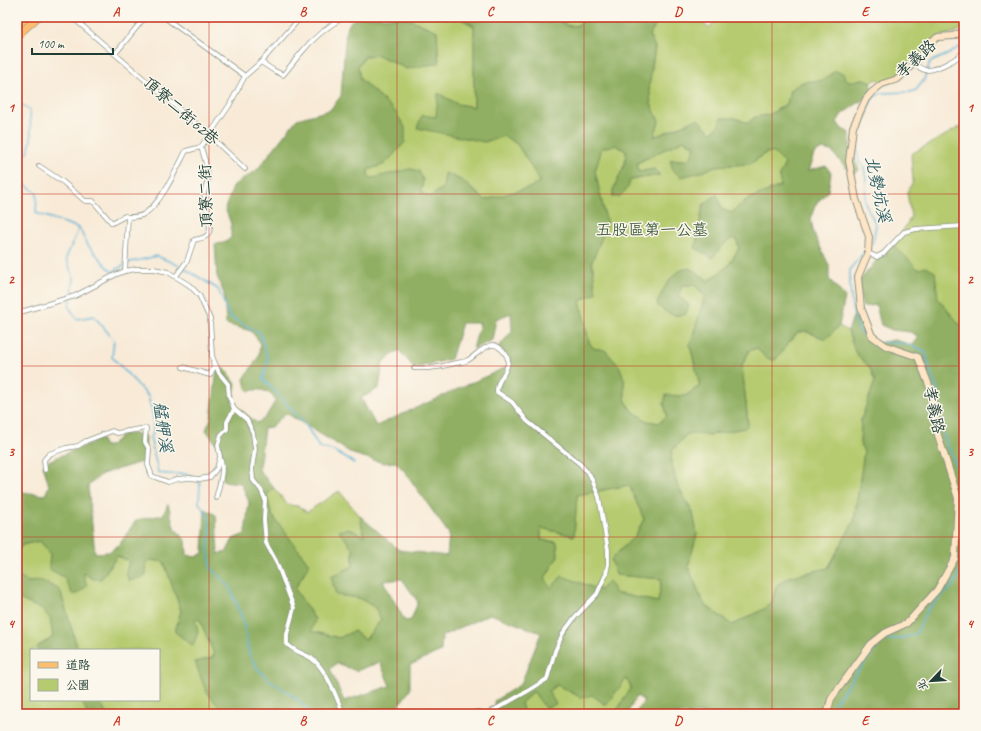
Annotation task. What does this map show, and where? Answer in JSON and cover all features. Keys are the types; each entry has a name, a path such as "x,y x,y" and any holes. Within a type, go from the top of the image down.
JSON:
{"main road":[{"path":"17,26 27,17"},
{"path":"17,36 38,17"}],"street":[{"name":"頂寮二街62巷","path":"72,17 209,135 245,169"},
{"path":"115,54 145,17"},
{"path":"164,17 244,76"},
{"name":"頂寮二街","path":"38,166 63,182 85,201 92,201 112,223 125,216 143,215 152,207 166,189 186,151 201,146 209,135 229,106 244,76 262,62 301,17"},
{"path":"262,62 283,75 311,42 342,17"},
{"path":"561,17 565,20"},
{"name":"孝義路","path":"827,714 831,698 871,644 885,633 907,623 937,590 955,558 958,498 937,432 932,393 918,356 886,346 872,336 861,308 858,277 868,252 869,237 856,199 849,161 853,127 866,99 872,92 882,84 898,78 914,63 933,40 938,37 953,36 964,30"},
{"path":"914,63 918,67 925,70 937,68 964,52"},
{"name":"頂寮二街","path":"176,276 186,261 194,240 207,237 209,233 204,193 208,179 201,146"},
{"path":"125,271 128,217"},
{"path":"868,252 877,257 884,253 904,232 916,229 964,226"},
{"path":"17,313 75,296 125,271 154,270 168,272 189,284 199,295 210,319 214,367 210,374 183,367"},
{"path":"414,368 433,369 467,360 489,346 498,346 506,355 508,360 506,371 496,386 496,392 512,402 527,421 580,464 590,475 599,496 608,550 608,564 602,586 597,594 575,617 564,633 555,651 547,679 487,714 478,712 470,714"},
{"path":"212,356 219,373 228,384 229,396 234,409 247,420 253,433 255,449 252,468 253,480 261,490 265,499 264,520 266,543 276,561 294,608 287,634 287,644 293,650 311,658 321,666 338,698 343,714"},
{"path":"216,498 222,462 218,445 221,435 227,429 228,422 234,409"},
{"path":"45,470 44,460 49,454 66,448 78,446 86,441 112,431 117,433 146,428 145,442 150,449 148,465 152,476 168,482 177,479 200,479 210,476 217,468 220,457"}],"green space":[{"path":"360,17 404,17 437,31 439,63 407,69 378,55 365,56 358,66 360,79 394,110 405,127 405,142 385,164 368,170 368,176 372,178 410,169 419,171 423,180 421,192 430,197 443,188 445,173 461,180 485,200 532,187 540,181 517,144 504,136 484,142 417,128 422,115 436,117 438,93 457,104 474,107 474,26 458,17 554,17 567,26 577,26 589,17 663,17 659,20 649,35 655,47 649,86 651,104 659,121 654,137 698,119 711,132 718,127 721,118 735,118 748,123 755,117 769,115 787,104 790,90 802,82 824,80 835,71 843,73 848,82 863,79 872,82 870,95 842,114 837,122 842,129 850,133 850,148 859,170 852,174 831,151 822,149 814,154 808,171 826,166 831,173 828,191 815,205 811,219 814,234 829,265 829,279 845,297 839,326 826,339 805,331 797,333 775,360 766,358 757,348 749,351 742,365 748,424 745,428 710,435 687,434 672,451 671,461 677,485 693,513 697,534 688,567 704,604 732,625 764,609 772,602 777,585 788,577 828,568 854,521 864,452 860,443 861,420 875,381 870,368 855,352 848,331 854,314 874,344 894,340 913,345 919,337 910,332 892,330 881,325 876,305 863,307 857,284 886,249 894,245 918,269 926,267 935,272 938,299 961,326 964,332 964,714 635,714 644,701 637,696 627,714 615,714 631,687 626,679 606,705 592,695 582,698 557,685 548,691 556,704 545,708 533,691 521,703 524,714 498,714 494,701 521,684 541,633 490,614 442,636 441,651 410,665 410,690 392,714 225,714 206,691 195,662 212,658 214,654 200,620 195,619 198,632 193,646 175,632 181,611 164,562 150,560 147,562 146,576 129,581 126,573 129,561 117,556 101,579 93,579 83,572 87,586 77,594 72,594 64,577 49,569 50,553 40,541 22,545 17,553 17,490 45,495 49,486 43,465 46,462 101,439 105,446 110,446 123,434 142,434 146,437 145,461 102,474 88,486 95,553 109,552 120,544 136,520 163,515 168,504 174,527 186,541 187,555 196,557 203,553 205,509 216,515 218,554 227,551 233,539 245,534 249,502 241,483 223,481 221,450 206,430 211,418 217,369 225,369 236,384 232,403 257,423 265,418 276,400 267,392 257,390 249,391 246,388 244,379 259,356 260,342 251,331 226,324 224,294 217,276 215,244 224,243 231,238 231,224 225,208 234,185 257,170 297,119 330,110 341,96 346,30 351,21","holes":["684,140 695,146 692,155 688,160 670,160 673,170 681,177 705,171 715,166 750,164 766,153 773,152 785,164 779,176 781,186 746,200 731,213 722,209 717,194 703,205 695,248 712,258 727,241 736,238 739,248 728,266 709,281 691,269 680,271 670,280 659,299 657,304 663,310 670,314 682,315 686,314 689,305 679,297 682,285 695,285 705,296 690,345 700,386 685,396 666,395 664,403 667,416 659,423 647,421 630,409 625,399 624,379 620,367 605,350 593,348 589,342 580,301 596,293 592,261 607,225 595,171 602,148 615,145 626,151 625,164 613,190 613,197 619,197 628,188 630,180 660,175 654,169 638,172 637,163","511,313 512,331 497,349 511,365 376,426 361,398 379,388 383,362 399,350 414,368 451,359 462,323 480,323 473,349 492,340 496,319","286,413 353,454 384,463 396,462 405,472 449,534 447,556 399,550 360,516 364,536 348,528 339,531 353,549 353,566 331,577 336,595 359,598 376,608 381,620 365,640 354,631 339,638 311,631 315,620 295,589 309,564 272,515 266,496 274,488 259,470 264,428 271,427","629,485 644,519 635,536 611,559 616,575 662,579 658,602 615,593 609,581 600,590 562,576 551,588 545,578 558,556 557,542 541,540 541,528 574,536 577,495","402,579 418,602 411,620 405,621 383,581","380,662 390,686 344,701 330,669 337,663 356,671"]},
{"path":"404,17 458,17 474,26 474,107 457,104 438,94 484,142 504,136 517,144 540,181 532,187 485,200 461,180 445,173 443,188 430,197 421,192 423,180 418,171 410,169 372,179 368,176 368,170 385,164 394,110 360,79 358,66 365,56 378,55 407,69 437,31"},
{"path":"554,17 589,17 579,24 572,26 564,24"},
{"path":"663,17 705,17 700,21 709,28 719,17 964,17 964,28 941,36 898,78 882,83 877,79 872,82 863,79 848,82 835,71 825,80 802,83 790,90 787,103 769,115 755,117 748,123 735,118 711,132 698,119 654,137 659,121 651,104 649,86 655,47 649,35 659,20"},
{"path":"960,127 964,128 964,172 962,177 964,179 964,332 961,326 938,299 935,272 918,269 894,245 911,217 907,192 913,182 911,154"},
{"name":"五股區第一公墓","path":"684,140 695,146 692,155 688,160 671,160 705,171 714,166 750,164 766,153 773,152 785,164 779,176 781,186 746,200 731,213 722,209 727,241 736,238 739,248 728,266 709,281 691,269 684,269 678,297 682,285 695,285 705,296 690,345 700,386 685,396 664,403 667,416 659,423 647,421 630,409 625,399 624,379 605,351 593,348 589,342 580,301 596,293 592,261 607,225 595,171 602,148 615,145 626,151 625,164 613,190 613,197 630,180 659,175 654,169 638,172 637,163"},
{"path":"839,326 848,331 855,352 870,368 875,381 861,420 860,443 864,452 854,521 828,568 788,577 777,585 772,602 764,609 732,625 704,604 688,567 697,534 693,513 677,485 671,461 672,451 687,434 710,435 748,424 742,365 749,351 757,348 766,358 775,360 797,333 804,331 826,339"},
{"path":"629,485 644,519 635,536 611,559 617,575 662,579 658,602 600,590 551,589 545,578 558,556 557,542 541,540 541,528 574,536 577,495"},
{"path":"274,488 288,505 298,506 307,512 339,491 360,516 364,536 353,549 353,567 337,595 359,598 376,608 381,620 365,640 354,631 339,638 311,631 315,619 295,589 309,564 272,515 266,496"},
{"path":"40,541 50,553 49,569 64,577 83,572 101,579 117,556 129,561 126,573 151,560 164,562 181,611 175,632 195,618 200,620 214,654 212,658 195,662 225,714 106,714 100,701 160,701 160,649 78,649 60,590 42,581 28,582 17,575 17,553 22,545"},
{"path":"17,575 28,582 42,581 60,590 78,649 38,649 37,647 53,637 50,618 41,609 17,598"},
{"path":"17,598 41,609 50,618 53,637 37,647 38,649 30,649 30,701 82,701 87,714 17,714"},
{"path":"626,678 632,687 615,714 524,714 521,703 534,691 555,704 548,691 557,685 582,698"},
{"path":"82,701 100,701 106,714 87,714"}],"waterway":[{"name":"北勢坑溪","path":"871,244 873,242 876,225 865,203 866,179 864,168 859,162 856,138 867,116 870,103 874,97 881,93 911,92 916,90 924,80 930,62 949,54 964,44"},
{"name":"艋舺溪","path":"17,102 30,110 31,140 28,153 17,155"},
{"name":"艋舺溪","path":"17,179 37,193 36,213 79,228 66,258 74,278 72,295"},
{"path":"80,229 86,243 112,272 124,265"},
{"name":"北勢坑溪","path":"866,250 850,269 851,300 856,322 861,332 867,338 876,341"},
{"path":"127,263 157,256 182,267 218,289 230,317 260,333 268,359 263,379 306,425 319,447 334,451 354,463"},
{"name":"艋舺溪","path":"71,299 69,307 77,319 94,316 114,340 112,357 148,396 153,415 153,434 150,437 158,472 164,474 190,475 200,483 199,503 209,517 210,532 208,550 211,568 229,586 243,620 249,654 258,669 268,679 296,698 312,714"},
{"name":"北勢坑溪","path":"883,342 908,344 925,351 938,391 941,429 957,468 964,504"},
{"name":"北勢坑溪","path":"833,714 835,702 881,641 898,639 916,634 927,610 954,585 963,564 962,549 964,541"}]}
